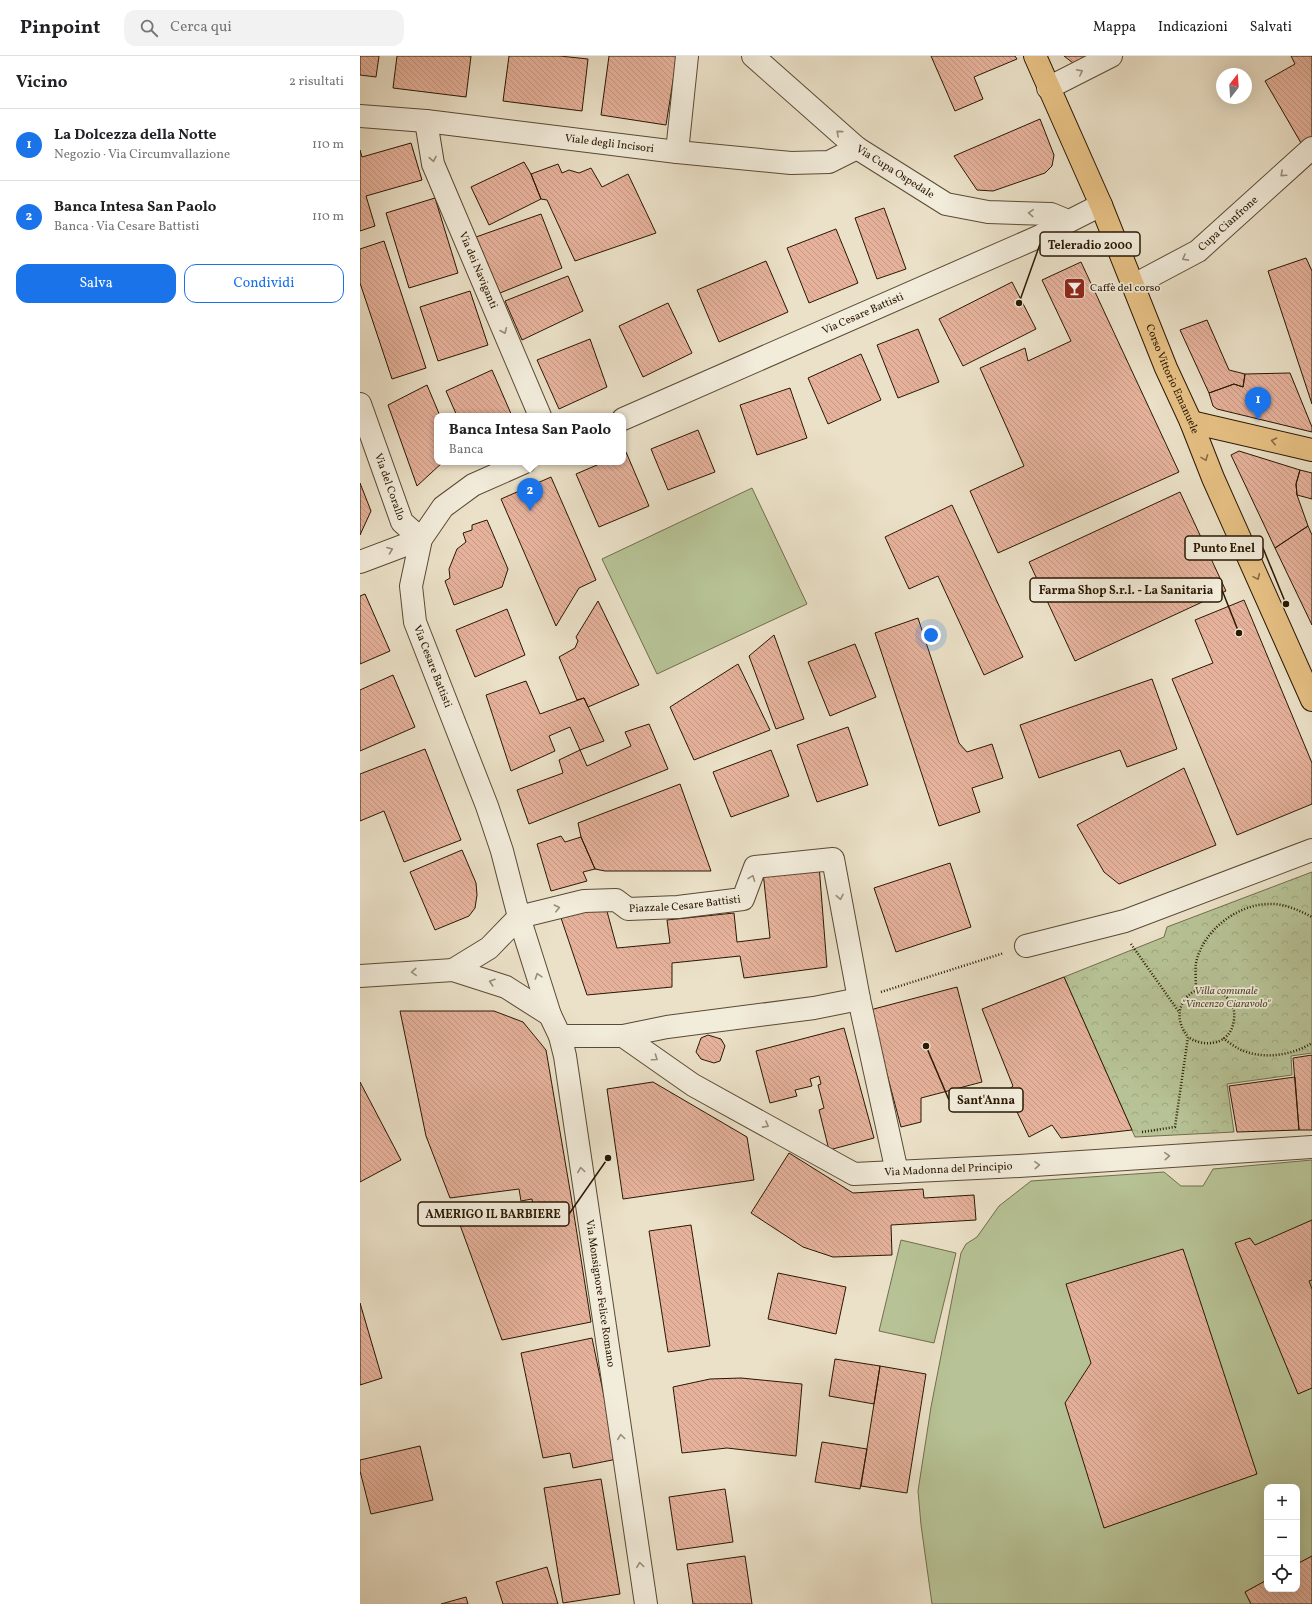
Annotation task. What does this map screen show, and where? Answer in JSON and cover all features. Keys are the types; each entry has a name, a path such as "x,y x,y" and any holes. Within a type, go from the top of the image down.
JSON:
{"main road":[{"name":"Corso Vittorio Emanuele","path":"1035,56 1101,205 1166,368 1191,422 1216,486 1312,700"},
{"path":"1191,422 1312,450"}],"street":[{"path":"677,152 687,56"},
{"name":"Via Cupa Ospedale","path":"753,56 857,148 946,204 988,212 1051,214 1068,221"},
{"path":"1048,88 1111,56"},
{"name":"Viale degli Incisori","path":"360,116 426,121 677,152 791,164 830,162 857,148"},
{"name":"Via dei Naviganti","path":"426,121 433,164 539,413"},
{"name":"Cupa Cianfrone","path":"1134,285 1198,251 1312,148"},
{"name":"Via Cesare Battisti","path":"626,418 1038,236 1101,205"},
{"name":"Via del Corallo","path":"360,404 402,522 421,539"},
{"name":"Via Cesare Battisti","path":"518,465 473,485 443,507 421,539 411,586 415,622 487,806 502,851 519,917"},
{"path":"360,562 421,539"},
{"path":"1026,946 1125,920 1312,850"},
{"name":"Piazzale Cesare Battisti","path":"519,917 584,901 616,900 628,909 678,907 744,899 756,867 833,859 859,999"},
{"path":"453,970 489,948 519,917"},
{"name":"Via Monsignore Felice Romano","path":"519,917 550,1015 560,1036 566,1064 646,1604"},
{"path":"360,976 453,970 506,987 550,1015"},
{"path":"560,1036 623,1036 667,1027 814,1008 859,999 897,1172"},
{"name":"Via Madonna del Principio","path":"623,1036 693,1085 854,1174 1019,1166 1312,1147"}],"path":[{"path":"1196,991 1196,962 1207,938 1224,919 1248,908 1274,904 1297,909 1312,918"},
{"path":"1125,920 1131,946 1179,1012"},
{"path":"859,999 1026,946"},
{"path":"1205,988 1215,990 1223,994 1230,1001 1234,1009 1235,1018 1233,1026 1228,1034 1213,1043 1204,1044 1196,1042 1188,1037 1179,1022 1179,1012 1185,999 1196,991 1205,988"},
{"path":"1140,1133 1175,1127 1188,1037"},
{"path":"1223,1038 1240,1049 1265,1056 1289,1054 1312,1043"}],"green space":[{"path":"752,488 807,604 657,674 602,559"},
{"name":"Villa comunale \"Vincenzo Ciaravolo\"","path":"1312,872 1312,1053 1291,1056 1292,1075 1227,1084 1234,1132 1135,1137 1064,977 1164,937 1167,927"},
{"path":"1312,1160 1312,1556 1300,1562 1300,1484 1264,1484 1264,1582 1245,1592 1251,1604 932,1604 921,1525 918,1491 931,1407 961,1253 966,1244 977,1237 999,1206 1031,1181 1164,1172 1181,1186 1203,1186 1213,1169"},
{"path":"901,1240 956,1253 934,1343 879,1331"}],"building":[{"path":"360,56 379,56 376,77 360,75"},
{"path":"397,56 471,56 466,97 393,88"},
{"path":"509,56 560,56 588,59 582,111 503,101"},
{"path":"609,56 677,56 666,125 601,115"},
{"path":"931,56 1015,56 1017,59 974,77 983,99 955,111"},
{"path":"1064,56 1099,56 1073,63"},
{"path":"1291,56 1312,56 1312,137 1301,143 1265,81 1295,64"},
{"path":"1040,119 1054,155 1052,166 1045,173 993,191 977,190 954,156"},
{"path":"411,143 422,180 366,196 375,226 360,231 360,150 362,157"},
{"path":"524,162 531,174 541,199 489,225 471,187"},
{"path":"558,164 562,173 569,170 579,173 591,168 602,187 628,174 656,233 575,261 547,200 541,199 531,174"},
{"path":"435,198 458,273 409,288 386,213"},
{"path":"884,208 906,269 877,279 855,218"},
{"path":"541,214 562,268 500,293 476,237"},
{"path":"836,229 858,283 809,303 787,248"},
{"path":"384,241 426,368 392,379 360,283 360,249"},
{"path":"1306,258 1312,271 1312,404 1268,271"},
{"path":"766,261 788,312 719,342 697,290"},
{"path":"1081,262 1179,472 998,553 970,491 1024,466 980,368 1025,348 1028,361 1071,341 1042,280"},
{"path":"568,276 583,311 522,340 505,301"},
{"path":"1012,282 1036,329 963,366 939,319"},
{"path":"470,291 488,345 438,361 420,307"},
{"path":"668,303 692,353 643,377 619,326"},
{"path":"1207,320 1229,370 1245,374 1243,387 1234,384 1209,393 1180,330"},
{"path":"918,329 939,382 898,398 877,345"},
{"path":"590,339 607,387 559,409 537,360"},
{"path":"861,354 881,400 828,424 808,378"},
{"path":"492,370 511,413 456,413 446,391"},
{"path":"1290,373 1312,427 1312,432 1217,409 1213,406 1209,393 1234,384 1243,387 1245,374"},
{"path":"427,385 439,413 434,413 434,465 440,465 417,486 388,405"},
{"path":"790,388 807,438 757,455 740,405"},
{"path":"698,430 715,472 668,490 651,449"},
{"path":"1239,451 1300,470 1296,484 1297,495 1308,526 1275,548 1231,455"},
{"path":"626,452 649,506 599,527 576,474 597,465 626,465"},
{"path":"1300,470 1312,473 1312,499 1297,495 1296,484"},
{"path":"551,477 596,580 579,588 556,626 501,499"},
{"path":"360,483 371,511 360,535"},
{"path":"1180,492 1226,591 1075,661 1029,562"},
{"path":"952,505 1023,657 984,675 938,576 909,589 885,537"},
{"path":"487,520 508,569 502,587 454,605 445,581 450,578 449,569 457,549 466,542 463,533 472,530 472,525"},
{"path":"1308,526 1312,535 1312,625 1275,548"},
{"path":"365,594 390,651 360,664 360,596"},
{"path":"1244,600 1312,763 1312,804 1237,835 1172,679 1213,663 1195,620"},
{"path":"598,601 639,685 588,707 584,698 577,700 559,657 575,648 578,641 576,637"},
{"path":"507,609 525,655 475,677 456,630"},
{"path":"918,618 959,743 967,752 992,744 1003,778 972,788 980,812 939,826 875,633"},
{"path":"774,635 804,719 776,729 749,656"},
{"path":"855,644 876,697 830,716 808,662"},
{"path":"738,664 770,730 694,760 670,707"},
{"path":"393,675 415,727 360,751 360,690"},
{"path":"1152,679 1177,749 1127,767 1120,750 1039,778 1020,725"},
{"path":"526,681 540,714 584,698 604,741 580,750 570,727 549,736 555,751 511,771 486,695"},
{"path":"649,724 668,769 529,824 517,790 563,773 559,760 580,750 587,766 631,746 625,732"},
{"path":"848,727 868,785 817,802 797,745"},
{"path":"425,749 461,840 404,862 384,811 360,821 360,774"},
{"path":"771,750 789,796 731,817 713,772"},
{"path":"1184,768 1216,845 1119,884 1104,872 1077,825"},
{"path":"680,784 711,871 605,871 595,869 581,837 578,823"},
{"path":"561,836 565,842 581,837 595,869 583,872 587,881 551,891 537,844"},
{"path":"462,850 476,883 477,895 475,908 469,916 435,930 410,872"},
{"path":"950,863 971,927 896,952 874,888"},
{"path":"819,865 827,967 744,978 740,956 672,963 672,987 587,995 560,915 605,904 617,948 670,943 667,920 734,913 737,942 770,938 763,872"},
{"path":"1064,977 1132,1130 1061,1138 1052,1125 1029,1137 1007,1091 1013,1086 982,1009"},
{"path":"957,987 982,1082 921,1098 921,1122 901,1127 870,1010"},
{"path":"400,1011 494,1011 523,1022 546,1050 591,1322 502,1340 456,1214 488,1208 491,1223 534,1215 532,1199 521,1201 519,1189 450,1198 426,1136"},
{"path":"844,1028 874,1138 829,1150 819,1110 824,1108 818,1085 821,1084 819,1076 810,1079 812,1086 795,1090 797,1096 770,1103 756,1051"},
{"path":"708,1035 721,1039 725,1046 720,1061 714,1063 701,1059 696,1052 701,1038"},
{"path":"1312,1055 1312,1130 1299,1130 1293,1058"},
{"path":"1295,1077 1299,1130 1237,1132 1229,1086"},
{"path":"360,1082 401,1160 360,1182"},
{"path":"653,1082 747,1137 754,1180 623,1199 607,1089"},
{"path":"789,1153 853,1193 923,1189 924,1198 974,1195 976,1220 891,1225 892,1255 833,1257 803,1247 751,1213"},
{"path":"1312,1220 1312,1280 1309,1281 1312,1289 1312,1388 1298,1394 1235,1243 1250,1238 1255,1245"},
{"path":"691,1225 710,1346 668,1352 649,1231"},
{"path":"1183,1249 1257,1474 1104,1528 1065,1403 1091,1363 1066,1284"},
{"path":"778,1273 846,1287 836,1334 768,1319"},
{"path":"360,1303 382,1378 360,1385"},
{"path":"592,1338 617,1459 573,1468 570,1453 543,1458 521,1353"},
{"path":"835,1359 880,1366 874,1404 829,1396"},
{"path":"880,1366 926,1374 907,1493 861,1486"},
{"path":"741,1378 802,1384 796,1456 727,1448 682,1453 673,1387 710,1379"},
{"path":"822,1442 867,1449 860,1489 815,1482"},
{"path":"420,1446 433,1500 371,1514 360,1471 360,1460"},
{"path":"601,1479 620,1594 563,1603 544,1488"},
{"path":"725,1489 733,1542 677,1550 669,1497"},
{"path":"745,1556 752,1604 693,1604 687,1564"},
{"path":"1312,1556 1312,1604 1251,1604 1245,1592 1264,1582 1264,1592 1300,1592 1300,1562"},
{"path":"547,1567 558,1604 503,1604 496,1582"},
{"path":"466,1597 468,1604 441,1604"}],"place":[{"name":"Caffè del corso","path":"1074,288"},
{"name":"Teleradio 2000","path":"1019,303"},
{"name":"La Dolcezza della Notte","path":"1258,420"},
{"name":"Banca Intesa San Paolo","path":"530,511"},
{"name":"Punto Enel","path":"1286,604"},
{"name":"Farma Shop S.r.l. - La Sanitaria","path":"1239,633"},
{"name":"Sant'Anna","path":"926,1046"},
{"name":"AMERIGO IL BARBIERE","path":"608,1158"}]}
